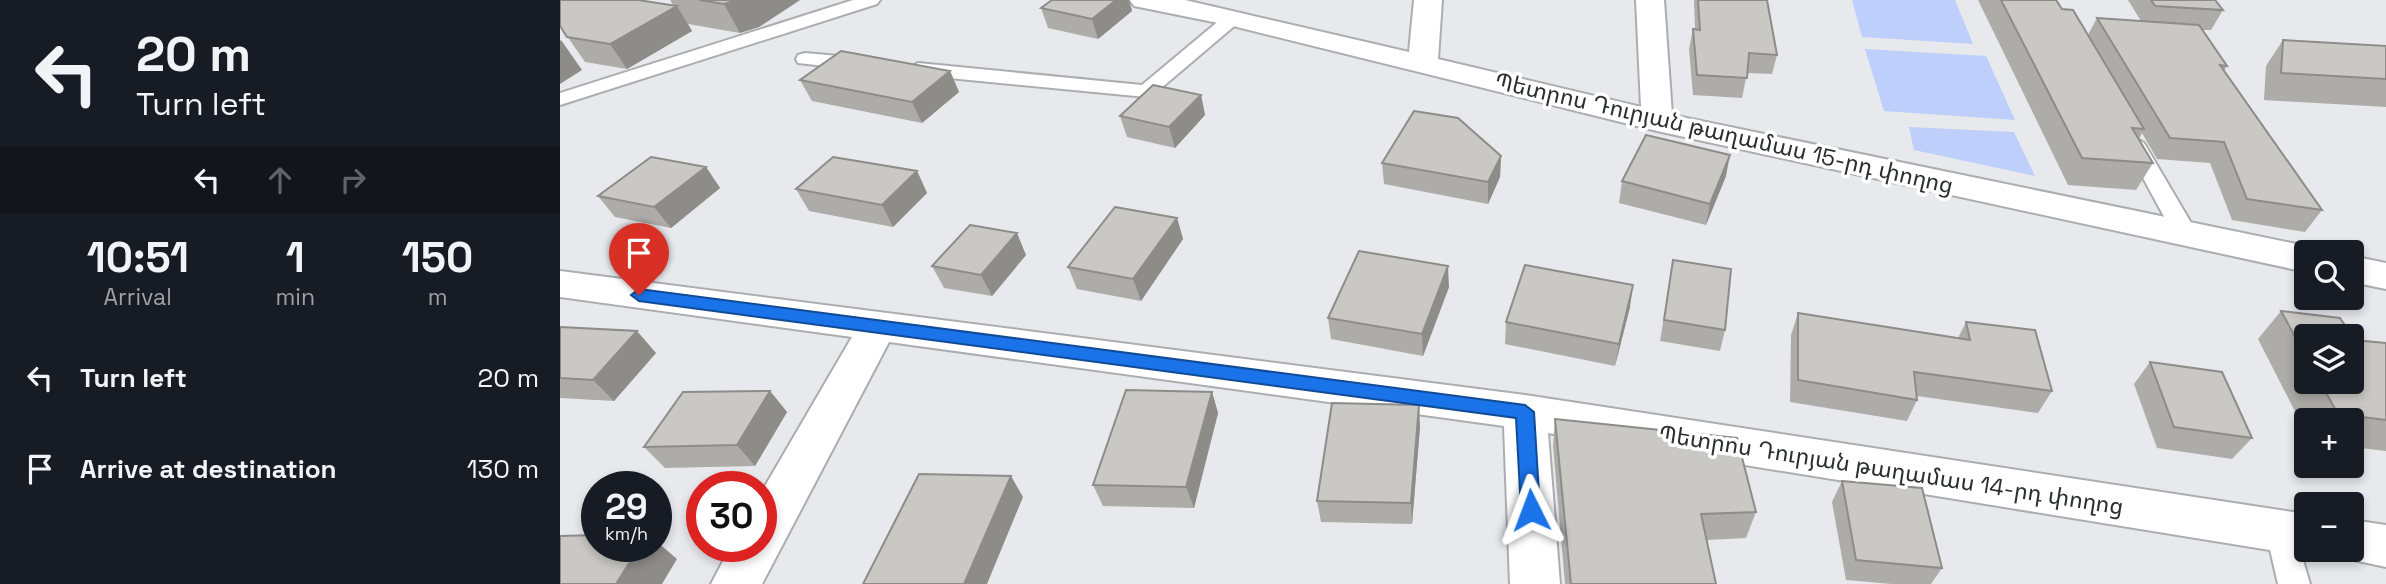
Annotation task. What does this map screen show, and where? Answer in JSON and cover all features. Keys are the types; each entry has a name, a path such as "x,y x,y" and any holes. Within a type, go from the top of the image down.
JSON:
{"street":[{"name":"Պետրոս Դուրյան թաղամաս 15-րդ փողոց","path":"1144,0 1233,18 1657,121 2294,256"},
{"path":"1423,64 1428,0"},
{"path":"1650,0 1657,121"},
{"path":"2364,271 2386,276"},
{"name":"Պետրոս Դուրյան թաղամաս 14-րդ փողոց","path":"560,284 1525,412 2294,533"},
{"path":"777,509 878,326"},
{"path":"1525,412 1535,584"},
{"path":"2364,543 2386,546"},
{"path":"736,584 748,562"}],"lane":[{"path":"560,99 871,0"},
{"path":"805,59 1146,91 1233,18"},
{"path":"2126,128 2185,233"},
{"path":"2294,562 2294,584"}],"shaded area":[{"path":"1852,0 1955,0 1973,44 1862,37"},
{"path":"1865,49 1986,56 2015,120 1884,111"},
{"path":"1909,127 2014,132 2035,176 1914,150"}],"building":[{"path":"560,0 638,0 677,6 610,44 567,37 560,26"},
{"path":"699,0 737,0 724,4"},
{"path":"1052,0 1116,0 1092,19 1041,8"},
{"path":"1698,0 1767,0 1777,55 1749,53 1747,78 1697,75 1693,29 1700,30"},
{"path":"2001,0 2056,0 2062,9 2073,10 2144,129 2132,128 2153,163 2082,158"},
{"path":"2151,0 2215,0 2223,10 2155,6"},
{"path":"2097,18 2199,25 2227,66 2220,65 2322,210 2247,199 2224,142 2170,138"},
{"path":"2283,40 2386,46 2386,79 2281,73"},
{"path":"841,51 950,71 912,102 800,80"},
{"path":"1153,85 1201,95 1169,127 1120,116"},
{"path":"1414,111 1458,118 1501,156 1488,182 1382,163"},
{"path":"1646,135 1730,155 1710,204 1622,181"},
{"path":"651,157 706,167 654,207 598,196"},
{"path":"833,157 917,171 882,205 796,189"},
{"path":"1115,207 1177,218 1133,279 1068,267"},
{"path":"970,225 1017,233 981,275 932,266"},
{"path":"1359,251 1448,266 1422,334 1328,318"},
{"path":"1673,260 1731,269 1725,330 1664,320"},
{"path":"1525,265 1633,285 1619,344 1506,322"},
{"path":"2281,311 2340,318 2344,324 2294,324 2294,335"},
{"path":"1798,313 1970,340 1966,322 2035,330 2052,391 1914,372 1917,400 1798,380"},
{"path":"560,327 637,331 593,380 560,378"},
{"path":"2364,341 2386,343 2386,420 2364,417 2364,408 2335,408 2327,394 2364,394"},
{"path":"2150,362 2222,372 2252,438 2174,427"},
{"path":"1126,390 1212,392 1186,487 1093,485"},
{"path":"770,391 737,445 644,447 683,392"},
{"path":"1332,403 1419,405 1411,503 1317,501"},
{"path":"1555,419 1737,438 1756,512 1701,514 1716,584 1571,584"},
{"path":"919,474 1011,476 964,584 863,584"},
{"path":"1842,481 1922,488 1942,568 1856,560"},
{"path":"581,535 581,562 630,562 616,584 560,584 560,536"}],"route":[{"path":"639,295 1525,412 1531,510"}]}
